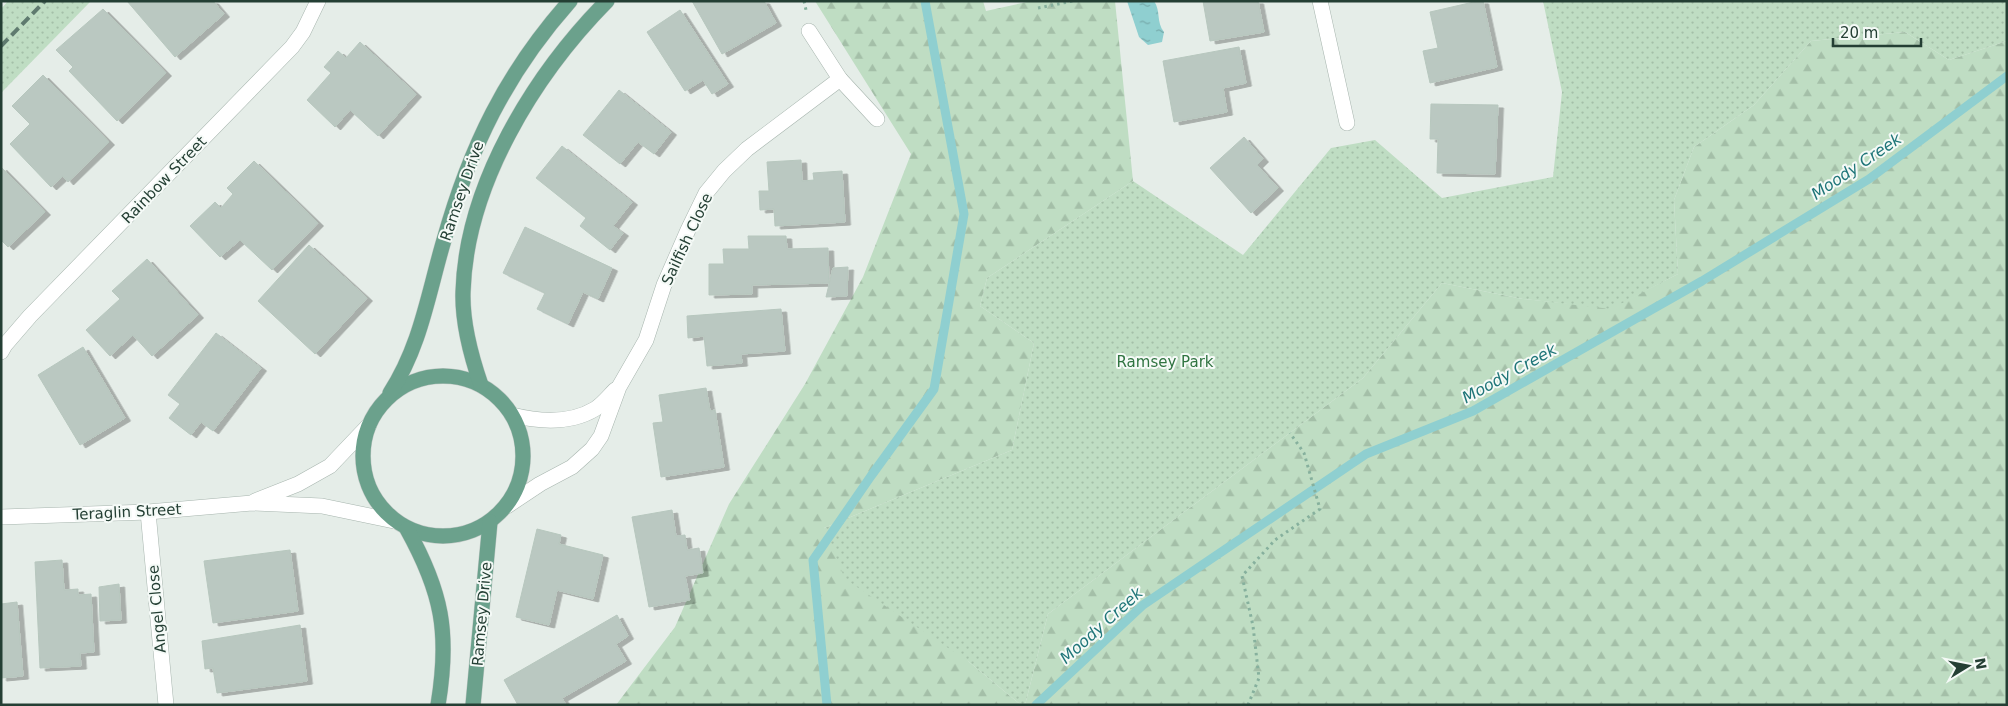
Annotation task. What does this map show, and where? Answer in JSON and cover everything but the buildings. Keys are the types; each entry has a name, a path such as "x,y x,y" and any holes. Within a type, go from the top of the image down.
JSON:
{"main road":[{"name":"Ramsey Drive","path":"387,398 402,374 413,350 444,239 468,167 488,118 519,67 570,1"},
{"name":"Ramsey Drive","path":"481,385 466,331 462,294 466,254 480,204 496,160 518,117 545,72 580,29 607,1"},
{"path":"432,376 457,377 481,385 499,398 512,414 521,437 524,461 518,484 507,506 490,522 471,532 449,537 427,536 401,525 379,506 368,487 363,467 363,446 376,410 387,398 408,384 432,376"},
{"name":"Ramsey Drive","path":"473,705 490,522"},
{"path":"401,525 428,570 437,593 442,616 443,663 438,705"}],"street":[{"name":"Rainbow Street","path":"1,352 30,316 292,47 303,32 318,1"},
{"path":"1320,1 1347,123"},
{"path":"809,31 840,79 877,119"},
{"name":"Sailfish Close","path":"507,506 540,484 572,467 592,449 601,436 619,387 646,340 664,285 706,193 724,171 747,149 840,79"},
{"name":"Sailfish Close","path":"512,414 533,420 551,420 580,416 597,408 619,387"},
{"name":"Teraglin Street","path":"252,503 298,484 330,466 369,425"},
{"name":"Teraglin Street","path":"1,518 148,512 252,503 322,506 401,525"},
{"name":"Angel Close","path":"148,512 166,705"}],"path":[{"path":"1038,8 1073,1"},
{"path":"1248,705 1259,678 1253,626 1242,576 1275,540 1320,509 1304,453 1290,433"}],"green space":[{"path":"8,1 91,1 1,93 1,9"},
{"path":"815,1 983,1 986,11 1031,1 1115,1 1133,181 987,278 980,306 1034,343 1012,450 824,528 969,662 1021,705 616,705 675,627 729,504 805,384 863,277 911,154"},
{"name":"Ramsey Park","path":"1543,1 2007,1 2007,41 1949,60 1905,32 1811,41 1754,105 1694,147 1674,200 1678,274 1611,309 1523,299 1442,283 1363,378 1048,614 1025,705 1021,705 969,662 845,579 824,528 1012,450 1034,343 980,306 987,278 1133,181 1243,255 1331,148 1375,140 1442,198 1553,177 1562,92"},
{"path":"1905,32 1949,60 2007,41 2007,705 1025,705 1048,614 1363,378 1442,283 1523,299 1611,308 1678,274 1674,200 1694,147 1754,105 1811,41"}],"water":[{"path":"1127,1 1154,1 1164,32 1162,42 1148,45 1139,37"}],"waterway":[{"path":"827,705 813,560 934,389 964,214 925,1"},
{"name":"Moody Creek","path":"1036,705 1143,605 1366,454 1473,411 1702,281 1869,179 2007,76"}],"railway":[{"path":"1,46 45,1"}]}
